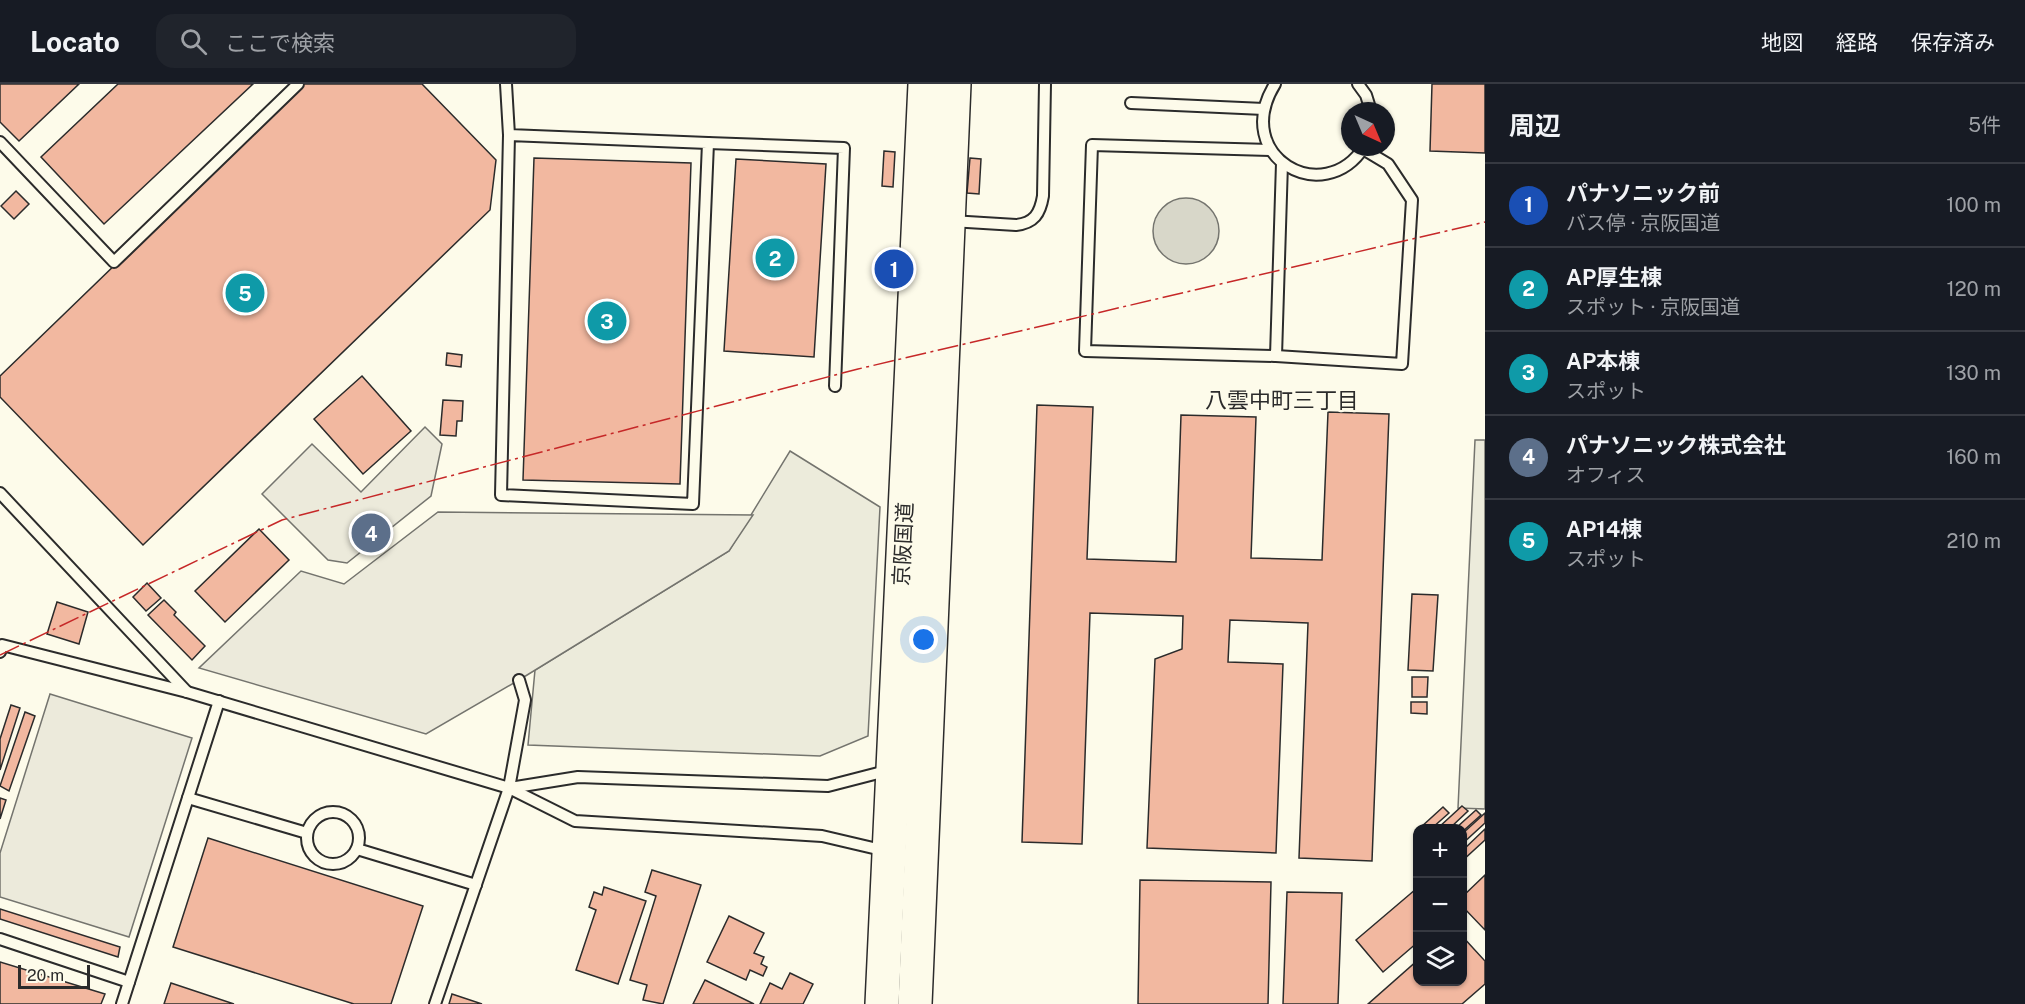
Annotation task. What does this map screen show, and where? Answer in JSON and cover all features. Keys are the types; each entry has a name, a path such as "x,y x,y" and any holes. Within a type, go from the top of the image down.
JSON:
{"highway":[{"name":"京阪国道","path":"910,768 925,84"},
{"name":"京阪国道","path":"882,1004 905,856 948,220 954,84"},
{"name":"京阪国道","path":"905,856 915,1004"}],"lane":[{"path":"0,142 114,261 298,84"},
{"path":"506,84 509,135 501,495 693,504 708,143"},
{"path":"948,220 1016,225 1026,224 1036,218 1041,207 1042,196 1045,84"},
{"path":"1275,84 1266,99 1262,116 1263,133 1270,150 1282,163 1297,172 1316,175 1334,172 1351,163 1357,156"},
{"path":"1358,84 1368,102"},
{"path":"1131,103 1264,109"},
{"path":"509,135 844,148 835,386"},
{"path":"1270,150 1092,144 1085,351 1276,356 1402,364 1412,200 1388,164 1376,156"},
{"path":"1276,356 1282,163"},
{"path":"0,493 188,692"},
{"path":"0,652 2,645 219,701 510,788 575,821 822,836 905,856"},
{"path":"435,1004 510,788 525,700 519,680"},
{"path":"122,1004 219,701"},
{"path":"510,788 578,777 828,786 910,768"},
{"path":"188,798 307,833"},
{"path":"341,813 349,817 359,831 357,849 346,861 329,865 314,857 309,850 307,833 316,818 323,814 341,813"},
{"path":"357,849 476,885"},
{"path":"0,939 129,982"}],"shaded area":[{"path":"1186,198 1199,201 1209,208 1216,218 1219,231 1216,244 1209,254 1199,261 1186,264 1173,261 1163,254 1156,244 1153,231 1156,218 1163,208 1173,201"},
{"path":"425,427 442,444 431,496 347,563 328,560 262,494 312,444 361,492"},
{"path":"1475,440 1485,440 1485,809 1458,808"},
{"path":"790,451 880,507 868,736 820,756 528,745 535,670 729,551"},
{"path":"438,512 753,515 729,551 519,680 426,734 199,668 301,571 344,584"},
{"path":"50,694 192,738 129,937 0,897 0,853"}],"building":[{"path":"0,84 79,84 19,141 0,122"},
{"path":"118,84 253,84 104,224 41,157"},
{"path":"302,84 422,84 496,160 490,210 143,545 0,397 0,376"},
{"path":"1432,84 1485,84 1485,153 1430,151"},
{"path":"884,151 895,152 893,187 882,186"},
{"path":"534,158 691,163 680,484 523,480"},
{"path":"970,158 981,159 979,194 967,193"},
{"path":"736,159 826,164 814,357 724,351"},
{"path":"16,191 29,204 14,219 1,206"},
{"path":"447,353 462,355 461,367 446,365"},
{"path":"362,376 411,431 363,474 314,419"},
{"path":"443,400 463,401 462,421 457,421 456,436 440,435"},
{"path":"1037,405 1093,407 1087,559 1176,562 1181,415 1256,417 1251,558 1322,560 1328,412 1389,414 1372,861 1299,858 1308,623 1230,620 1228,662 1283,664 1276,853 1147,848 1155,659 1182,649 1183,616 1090,613 1082,844 1022,842"},
{"path":"259,529 289,560 225,622 195,591"},
{"path":"147,583 161,598 146,611 133,597"},
{"path":"1412,594 1438,595 1433,671 1408,670"},
{"path":"164,600 176,612 174,615 205,646 192,660 148,615"},
{"path":"57,602 88,612 79,644 47,634"},
{"path":"1412,677 1428,677 1427,697 1412,697"},
{"path":"1411,702 1427,702 1427,714 1411,713"},
{"path":"11,705 20,708 0,770 0,739"},
{"path":"25,712 35,716 9,791 0,786"},
{"path":"0,798 6,800 0,819"},
{"path":"1462,806 1468,811 1454,824 1442,824"},
{"path":"1443,807 1449,813 1437,824 1424,824"},
{"path":"1476,810 1481,815 1467,828 1467,824 1460,824"},
{"path":"1485,813 1485,823 1467,839 1467,829"},
{"path":"1485,829 1485,840 1467,856 1467,846"},
{"path":"208,838 423,906 391,1004 354,1004 173,947"},
{"path":"652,870 701,885 663,1004 643,1000 647,985 630,980 656,896 645,892"},
{"path":"1485,875 1485,930 1467,911 1467,892"},
{"path":"1140,880 1271,882 1268,1004 1138,1004"},
{"path":"604,887 646,901 618,984 576,970 596,910 589,907 594,892 602,895"},
{"path":"1287,892 1342,893 1338,1004 1283,1004"},
{"path":"1413,892 1413,946 1383,972 1356,940"},
{"path":"0,909 120,947 118,957 0,919"},
{"path":"729,916 764,933 754,953 764,957 761,964 767,967 763,976 750,970 746,980 707,962"},
{"path":"1467,941 1485,961 1485,984 1462,1004 1368,1004 1413,964 1413,986 1467,986"},
{"path":"0,962 105,994 101,1004 0,1004"},
{"path":"790,973 813,984 803,1004 760,1004 770,983 782,989"},
{"path":"705,980 754,1004 693,1004"},
{"path":"171,983 234,1004 164,1004"},
{"path":"452,994 482,1004 449,1004"}],"power":[{"path":"0,655 282,520 858,369 1485,222"}],"place":[{"name":"AP厚生棟","path":"775,258"},
{"name":"パナソニック前","path":"894,269"},
{"name":"AP14棟","path":"245,293"},
{"name":"AP本棟","path":"607,321"},
{"name":"パナソニック株式会社","path":"371,533"}],"district":[{"name":"八雲中町三丁目","path":"1282,400"}]}
